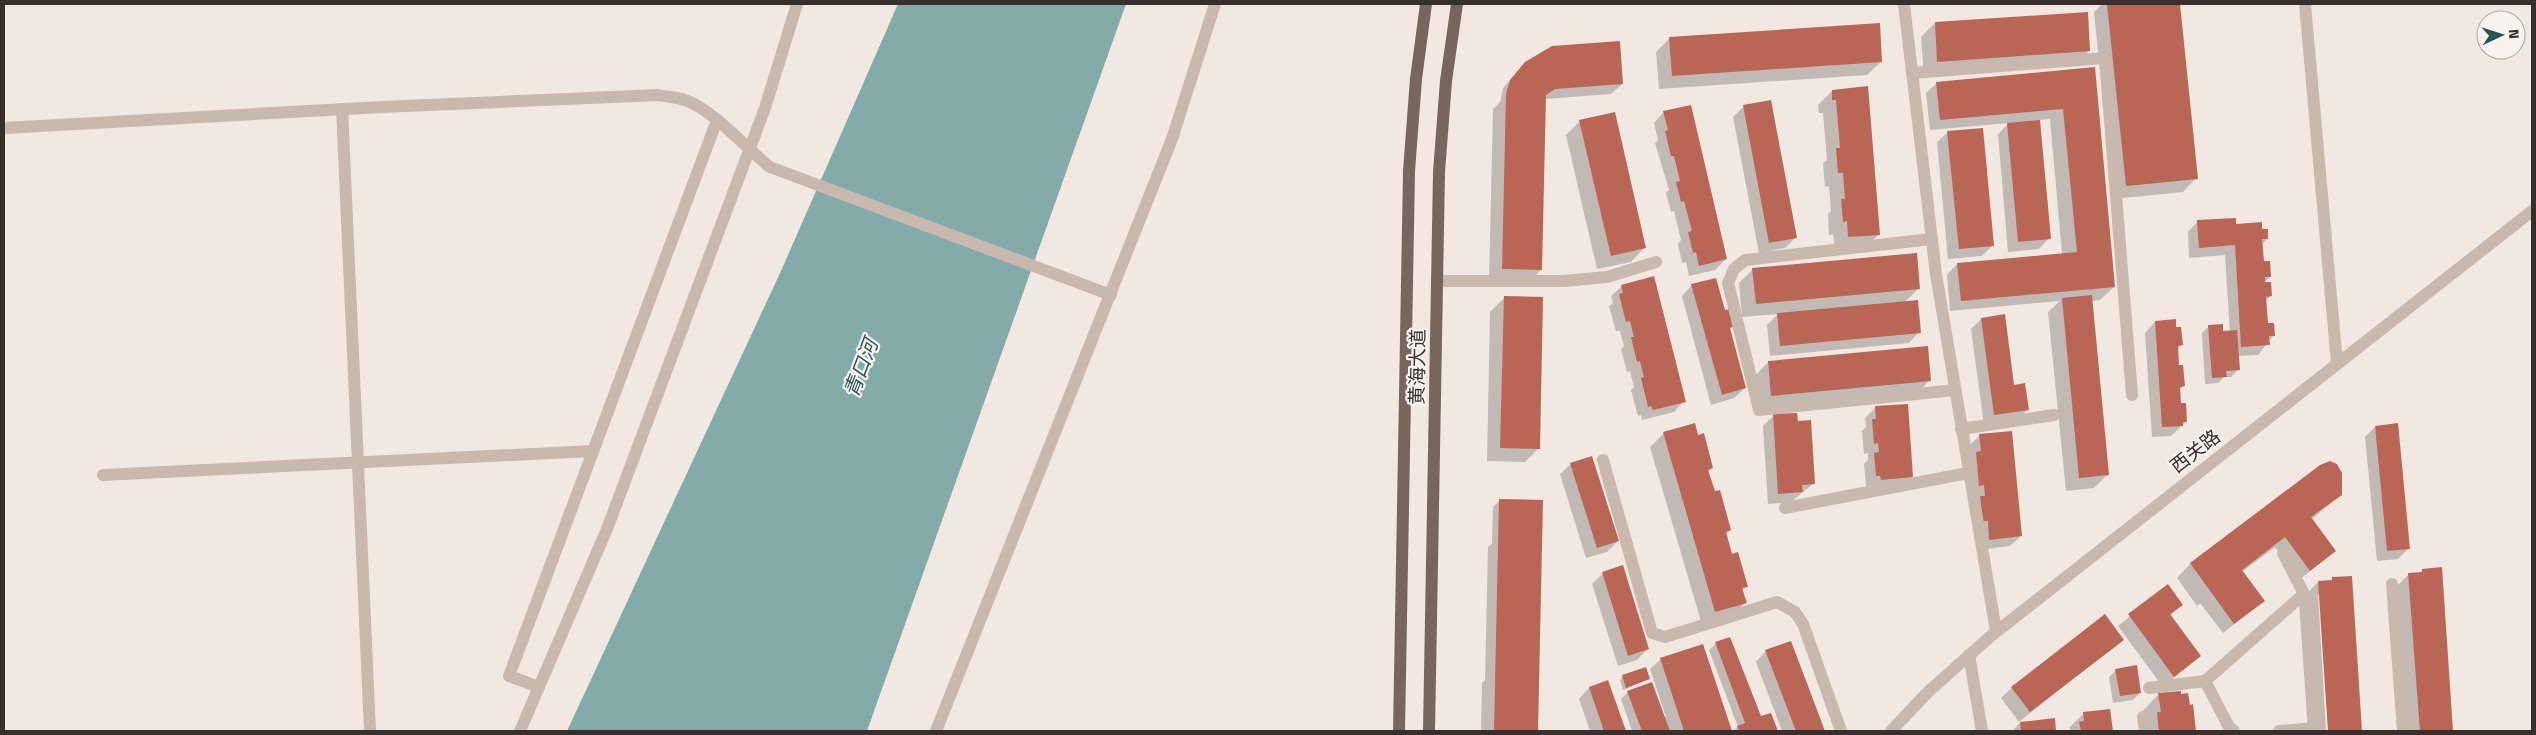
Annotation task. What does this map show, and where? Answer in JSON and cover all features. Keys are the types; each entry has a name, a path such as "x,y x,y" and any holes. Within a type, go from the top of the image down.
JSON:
{"main road":[{"name":"黄海大道","path":"1399,731 1409,171 1416,79 1426,4"},
{"name":"黄海大道","path":"1429,731 1441,154 1446,82 1457,4"}],"street":[{"path":"520,731 607,529 765,108 797,4"},
{"path":"936,731 1172,139 1215,4"},
{"path":"1904,4 1932,239 1968,474 1996,632"},
{"path":"2305,4 2337,364"},
{"path":"1912,73 2105,58 2132,395"},
{"path":"4,128 342,109 658,96 689,102 708,112 749,151 770,167 1111,295"},
{"path":"342,109 370,731"},
{"path":"539,687 509,676 717,120"},
{"name":"西关路","path":"1892,731 1929,691 1996,632 2532,211"},
{"path":"1932,239 1745,260 1734,269 1728,283 1759,410 1955,390"},
{"path":"1438,281 1564,281 1607,277 1656,262"},
{"path":"1961,429 2054,415"},
{"path":"103,474 593,450"},
{"path":"1603,460 1652,633 1665,637 1777,602 1795,612 1803,624 1841,731"},
{"path":"1785,508 1968,474"},
{"path":"2279,731 2316,730 2307,606 2304,594 2283,553"},
{"path":"2392,584 2403,731"},
{"path":"2149,688 2205,681 2304,594"},
{"path":"1969,655 1982,731"},
{"path":"2205,681 2229,727 2234,731"},
{"path":"2143,717 2145,731"}],"water":[{"name":"青口河","path":"898,4 1126,4 867,731 567,731 781,271"}],"building":[{"path":"2107,4 2180,4 2198,179 2126,186"},
{"path":"2088,12 2090,51 1937,62 1935,22"},
{"path":"1880,23 1882,62 1672,76 1669,37"},
{"path":"1620,41 1623,84 1555,89 1546,95 1542,270 1502,269 1506,94 1510,80 1525,62 1552,46"},
{"path":"2095,67 2115,287 1961,301 1957,263 2077,252 2063,109 1940,120 1936,82"},
{"path":"1868,86 1880,235 1848,237 1847,221 1843,222 1841,199 1845,199 1843,173 1838,173 1836,148 1840,148 1836,100 1832,100 1832,90"},
{"path":"1771,100 1797,238 1769,243 1743,105"},
{"path":"1691,105 1727,259 1699,266 1696,252 1693,253 1688,232 1692,231 1684,201 1681,202 1676,182 1680,181 1674,156 1671,156 1665,131 1668,130 1663,111"},
{"path":"1615,112 1646,248 1611,256 1579,120"},
{"path":"2040,120 2051,239 2018,242 2007,123"},
{"path":"1983,128 1994,246 1959,249 1947,131"},
{"path":"2236,218 2236,224 2262,222 2262,229 2268,229 2268,239 2262,239 2264,261 2270,261 2271,277 2265,277 2265,282 2271,282 2272,296 2266,297 2268,323 2274,323 2275,336 2269,336 2270,345 2241,347 2235,245 2199,248 2197,220"},
{"path":"1917,253 1920,289 1756,304 1752,268"},
{"path":"1654,276 1686,402 1653,410 1651,406 1648,407 1641,378 1644,377 1640,361 1637,362 1631,337 1634,337 1630,321 1626,322 1619,294 1623,293 1621,285"},
{"path":"1716,278 1725,310 1730,309 1734,326 1730,328 1746,388 1722,395 1691,284"},
{"path":"2092,295 2109,475 2079,478 2062,298"},
{"path":"1504,296 1543,297 1540,449 1500,448"},
{"path":"1918,300 1921,333 1780,346 1777,313"},
{"path":"2005,314 2014,385 2025,383 2029,410 1994,415 1981,318"},
{"path":"2176,319 2176,327 2181,327 2183,345 2178,346 2179,365 2183,365 2185,386 2180,387 2181,403 2186,403 2187,422 2183,422 2183,426 2162,427 2155,321"},
{"path":"2223,324 2223,331 2237,330 2240,370 2226,371 2227,377 2212,378 2208,325"},
{"path":"1928,346 1931,381 1771,396 1768,361"},
{"path":"1908,404 1913,477 1881,480 1880,476 1876,476 1874,453 1879,452 1878,443 1874,444 1872,419 1876,419 1875,406"},
{"path":"1797,413 1798,421 1811,420 1815,484 1802,485 1803,492 1778,494 1773,414"},
{"path":"1695,423 1698,435 1704,433 1713,468 1708,470 1715,491 1720,490 1731,530 1726,532 1732,554 1738,552 1748,587 1742,588 1747,603 1715,612 1663,432"},
{"path":"2398,423 2410,549 2387,551 2375,426"},
{"path":"2012,431 2022,536 1989,540 1988,521 1983,521 1980,496 1985,496 1984,485 1979,486 1976,452 1981,451 1979,434"},
{"path":"1592,456 1619,541 1597,548 1570,463"},
{"path":"2330,461 2337,464 2342,473 2342,495 2311,517 2336,551 2310,571 2285,537 2242,570 2265,601 2234,624 2190,563 2320,465"},
{"path":"1499,499 1543,500 1538,731 1494,731"},
{"path":"1623,565 1649,649 1628,656 1602,572"},
{"path":"2442,567 2453,731 2420,731 2408,573 2422,572 2422,569"},
{"path":"2352,576 2362,731 2328,731 2318,581 2332,580 2332,577"},
{"path":"2168,584 2183,605 2170,614 2201,656 2174,677 2128,614"},
{"path":"2105,614 2124,640 2030,712 2011,687"},
{"path":"1730,637 1761,716 1771,713 1778,731 1739,731 1737,726 1745,723 1715,642"},
{"path":"1791,641 1825,731 1796,731 1765,650"},
{"path":"1703,644 1732,731 1684,731 1660,658"},
{"path":"2137,665 2141,693 2120,696 2115,669"},
{"path":"1646,667 1650,679 1626,688 1622,675"},
{"path":"1608,680 1626,731 1604,731 1589,687"},
{"path":"1652,682 1670,731 1642,731 1627,691"},
{"path":"2181,691 2181,694 2188,693 2190,705 2193,704 2196,731 2159,731 2157,712 2161,712 2158,693"},
{"path":"2110,709 2113,731 2081,731 2079,722 2084,721 2083,712"},
{"path":"2055,718 2056,731 2021,731 2020,722"}]}
